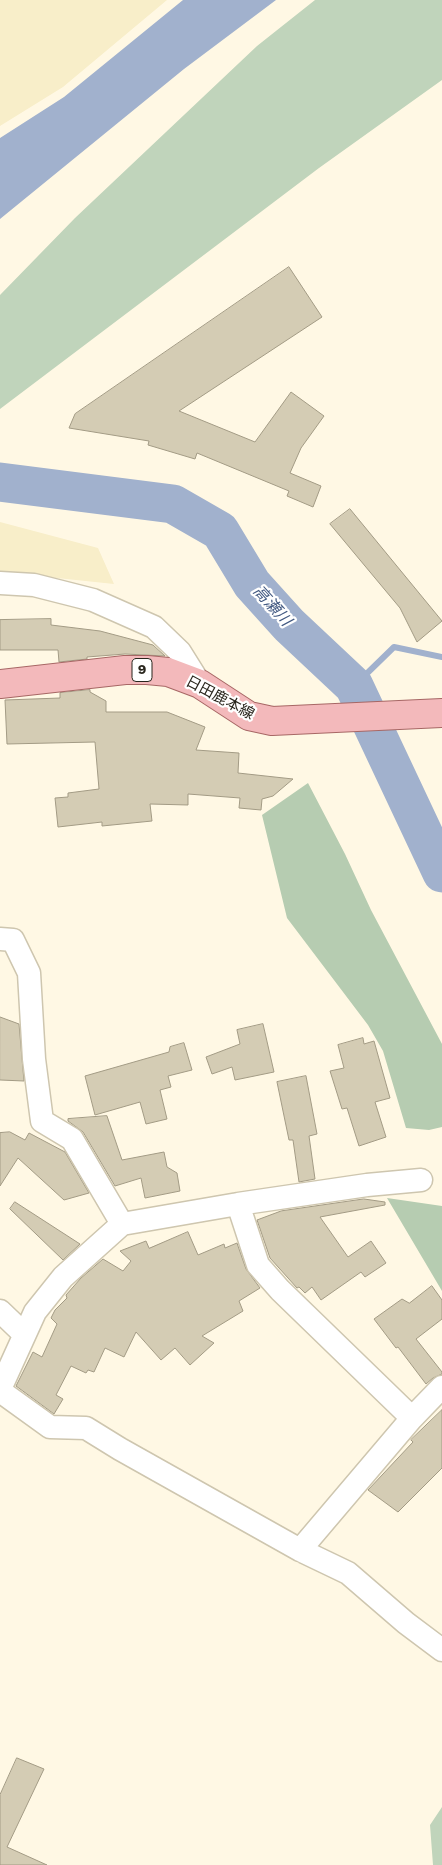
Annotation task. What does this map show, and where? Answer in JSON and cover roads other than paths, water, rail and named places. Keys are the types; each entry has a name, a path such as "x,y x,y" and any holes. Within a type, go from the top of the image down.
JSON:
{"main road":[{"name":"日田鹿本線","path":"0,684 125,670 147,670 168,672 200,684 249,716 272,721 434,714"}],"street":[{"path":"0,583 34,584 93,600 154,627 180,652 200,684"},
{"path":"0,939 14,940 29,973 34,1059 42,1121 72,1139 122,1224"},
{"path":"420,1180 367,1185 238,1204 122,1224 63,1277 35,1312 0,1390 50,1427 86,1428 300,1550 348,1573 406,1623 442,1650"},
{"path":"238,1204 258,1265 280,1290 412,1418"},
{"path":"0,1311 24,1334"},
{"path":"300,1550 412,1418 442,1388"}],"water":[{"path":"183,0 276,0 184,69 0,219 0,138 64,97"}],"waterway":[{"name":"高瀬川","path":"0,482 173,504 220,531 252,584 289,625 354,686 442,873"},
{"path":"354,686 394,647 442,657"}]}
